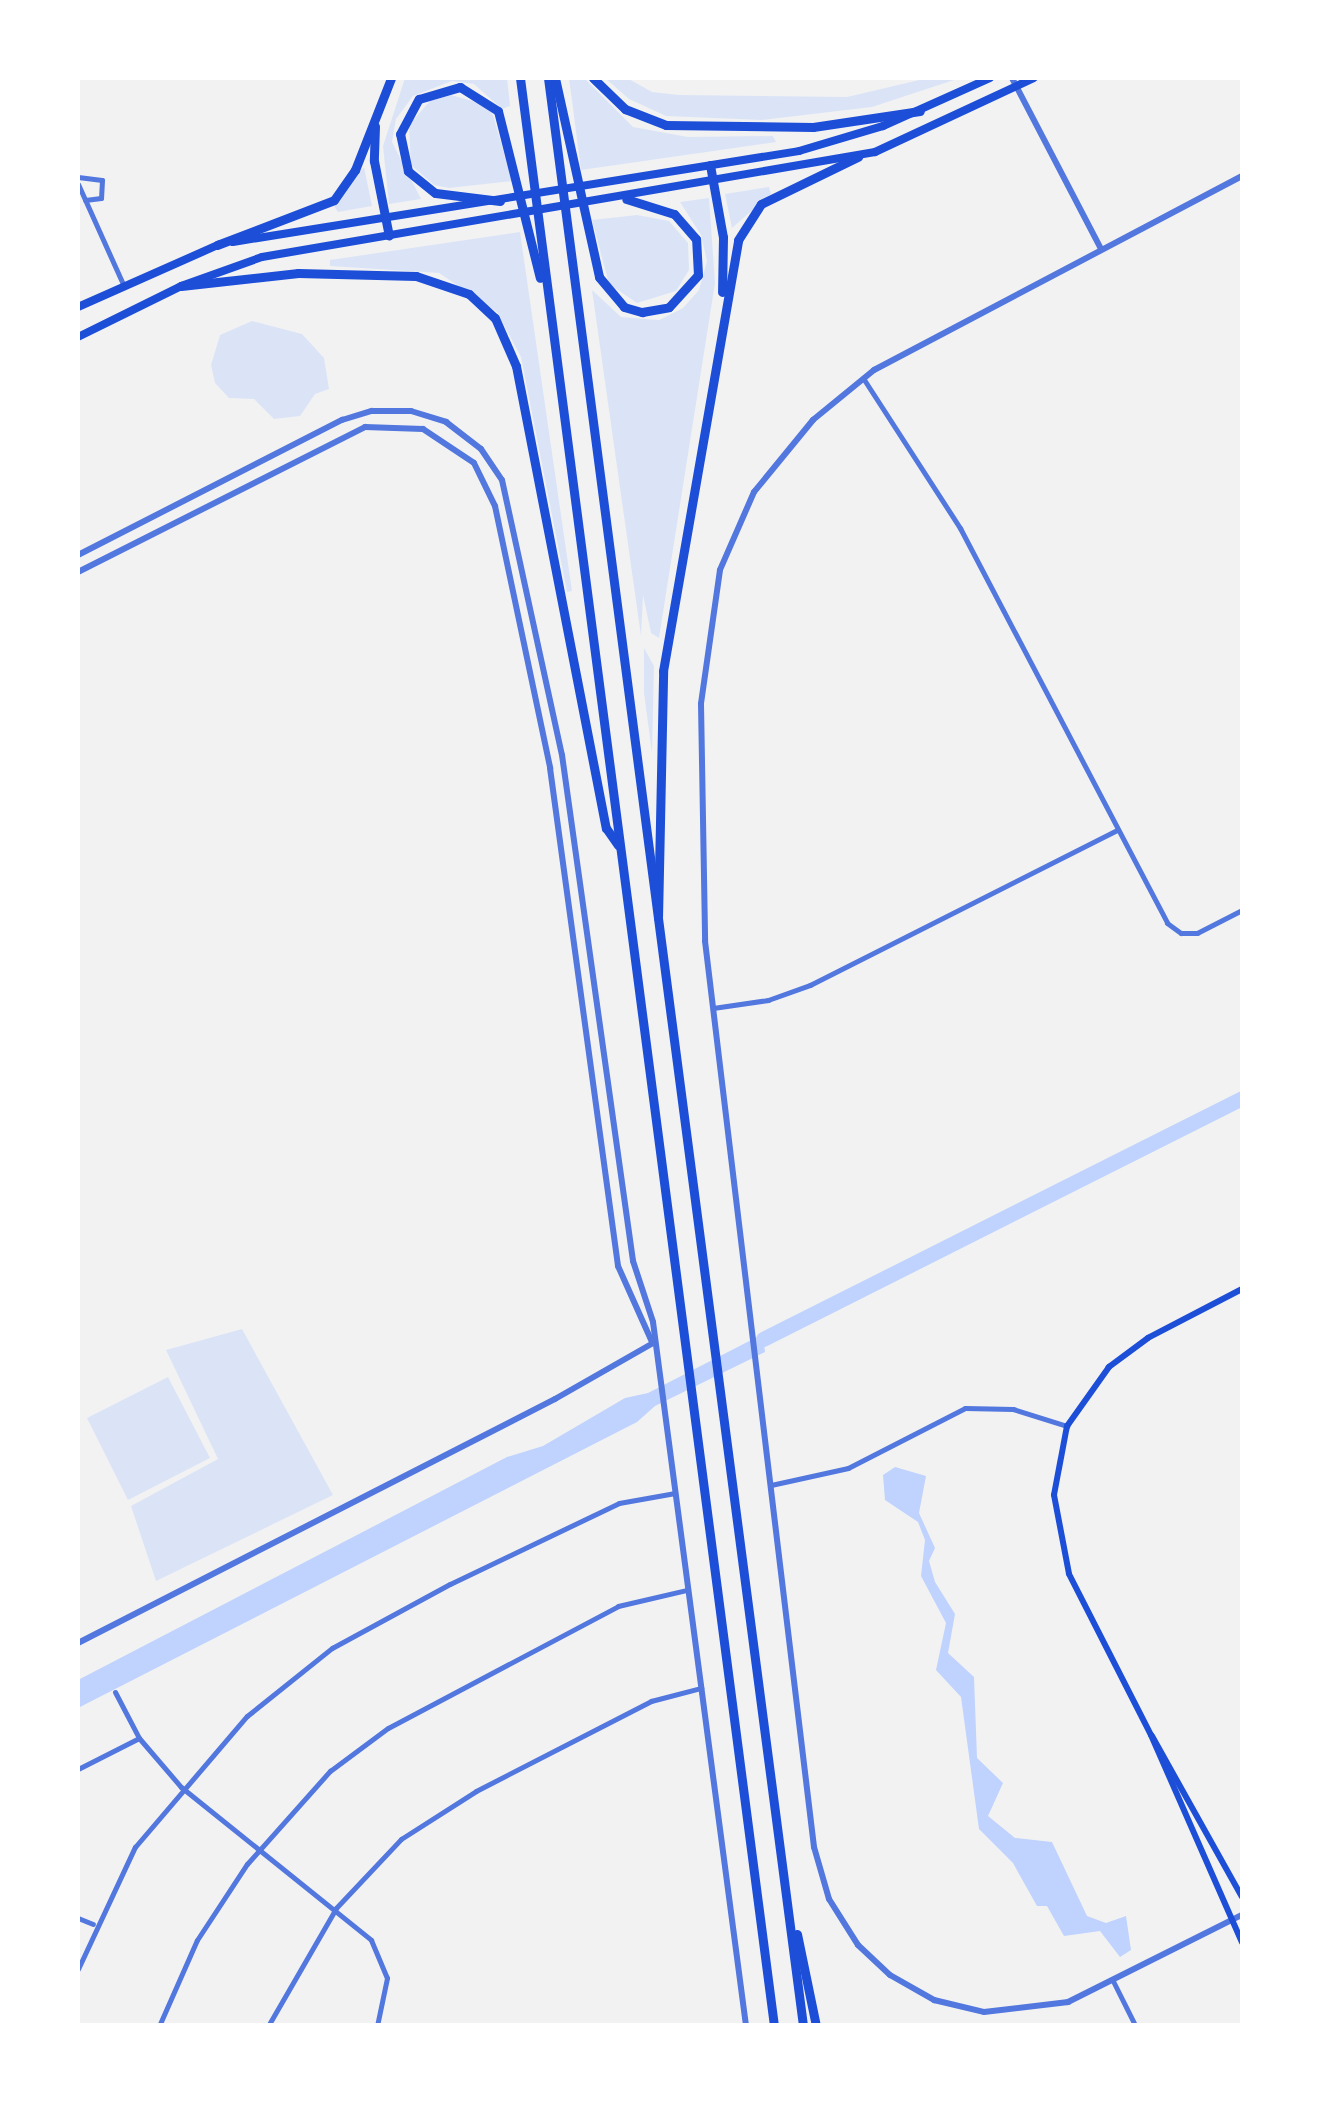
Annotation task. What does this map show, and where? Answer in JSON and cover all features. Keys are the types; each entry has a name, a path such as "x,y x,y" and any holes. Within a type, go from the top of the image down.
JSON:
{"highway":[{"path":"217,245 334,200 355,170 391,78"},
{"path":"520,78 774,2026"},
{"path":"552,78 599,278 624,307 660,310 692,289 699,249 674,214 626,199"},
{"path":"552,78 657,927 792,1918 803,2026"},
{"path":"593,78 625,110 666,125 813,127 920,110"},
{"path":"500,201 434,193 408,171 400,134 419,100 460,87 498,111 513,151 553,338"},
{"path":"377,108 374,161 388,236"},
{"path":"657,927 663,892 663,671 722,314 748,219 775,196 858,157"},
{"path":"710,165 723,236 722,314"},
{"path":"181,286 298,272 416,276 469,294 495,318 516,366 606,828 618,846"},
{"path":"792,1918 816,2026"}],"main road":[{"path":"78,307 217,245 384,215 597,185 842,140 990,78"},
{"path":"78,338 181,286 262,257 626,199 858,157 928,131 1016,80 1034,78"},
{"path":"1242,1289 1134,1347 1109,1368 1068,1426 1055,1478 1058,1539 1242,1942"},
{"path":"1151,1736 1242,1896"}],"street":[{"path":"1016,80 1100,249"},
{"path":"1242,176 864,378 773,463 720,570 701,704 705,941 814,1847 823,1884 846,1930 906,1986 964,2009 1046,2009 1113,1981 1242,1915"},
{"path":"86,200 101,198 102,180 78,180 86,200 123,284"},
{"path":"864,378 948,506 1168,923 1180,933 1197,934 1242,910"},
{"path":"78,555 356,414 391,410 433,417 484,453 510,503 562,756 633,1262 653,1322 652,1343 676,1492 746,2026"},
{"path":"78,572 365,427 423,429 474,463 495,506 553,784 618,1266 652,1343"},
{"path":"713,1008 768,1000 810,985 1117,830"},
{"path":"78,1643 555,1399 652,1343"},
{"path":"771,1485 848,1468 964,1408 1012,1409 1068,1426"},
{"path":"78,1969 94,1925 135,1847 181,1787 247,1716 332,1648 582,1520 620,1503 676,1492"},
{"path":"159,2026 197,1940 261,1845 330,1771 388,1728 618,1606 687,1590"},
{"path":"268,2026 336,1908 400,1839 436,1814 651,1700 702,1688"},
{"path":"115,1692 139,1738 181,1787 261,1845 336,1908 380,1956 387,1978 378,2026"},
{"path":"78,1769 139,1738"},
{"path":"78,1918 94,1925"},
{"path":"1113,1981 1134,2022"}],"shaded area":[{"path":"405,78 507,78 510,106 502,109 474,84 452,81 413,96 396,119 392,142 421,199 389,204 383,146"},
{"path":"569,78 584,78 633,127 688,137 773,136 776,142 581,170"},
{"path":"605,78 627,78 652,92 679,95 847,97 928,78 960,78 872,107 761,120 666,116 629,99"},
{"path":"451,95 483,104 493,115 512,181 449,188 434,185 411,165 409,125 430,101"},
{"path":"364,167 372,206 338,212 334,206"},
{"path":"769,187 771,194 732,228 725,194"},
{"path":"709,198 715,283 659,638 651,633 643,595 641,636 592,290 621,317 659,320 683,308 699,290 707,261 701,235 680,202"},
{"path":"637,215 669,221 688,243 689,270 676,291 637,303 609,284 592,220"},
{"path":"520,232 572,591 567,592 521,357 497,312 439,273 330,266 330,260"},
{"path":"252,321 302,334 324,358 329,389 315,394 300,416 274,419 254,399 229,398 215,383 211,365 220,335"},
{"path":"644,648 654,666 652,753 644,693"},
{"path":"242,1329 333,1495 156,1581 131,1506 218,1459 166,1350"},
{"path":"168,1377 210,1458 128,1500 87,1418"}],"water":[{"path":"763,1334 765,1352 655,1406 637,1422 78,1708 78,1680 507,1457 543,1446 625,1398 648,1393"},
{"path":"895,1467 926,1476 919,1513 935,1548 929,1561 935,1582 955,1614 948,1653 974,1677 977,1758 1003,1783 988,1816 1015,1838 1052,1842 1087,1916 1106,1923 1126,1916 1131,1950 1120,1957 1100,1931 1064,1936 1047,1906 1037,1906 1013,1863 979,1829 961,1697 936,1670 946,1623 921,1576 925,1540 918,1522 885,1500 883,1475"}],"waterway":[{"path":"763,1339 1242,1098"}]}
